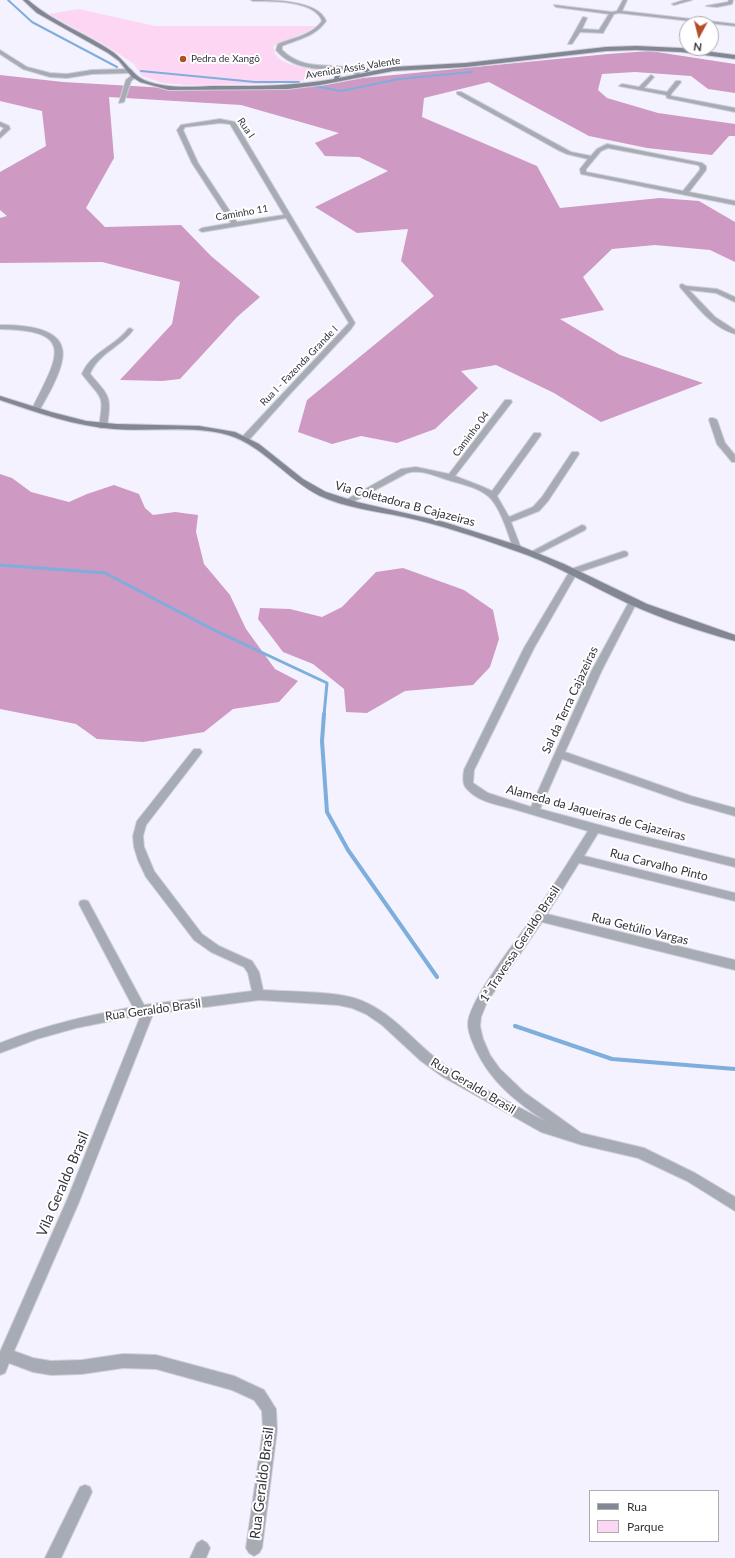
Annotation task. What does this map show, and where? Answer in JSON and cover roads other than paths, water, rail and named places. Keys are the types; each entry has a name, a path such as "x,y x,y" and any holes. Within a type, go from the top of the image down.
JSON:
{"main road":[{"path":"25,0 39,12 110,52 121,60 134,76"},
{"name":"Avenida Assis Valente","path":"134,76 142,81 156,86 190,88 274,88 336,80 393,69 466,65 613,48 676,50 735,57"},
{"path":"336,80 338,73 341,70 393,69"},
{"name":"Via Coletadora B Cajazeiras","path":"0,398 80,422 103,426 200,428 216,430 245,438 313,489 346,502 416,517 518,548 574,571 634,602 735,638"}],"street":[{"path":"253,0 287,0 319,10 324,21 319,28 280,46 279,50 283,56 292,61 351,77"},
{"path":"617,0 624,0 619,12"},
{"path":"674,4 690,0"},
{"path":"708,6 730,3 731,0"},
{"path":"556,6 735,25"},
{"path":"579,29 597,33 601,32 612,13"},
{"path":"570,43 585,18"},
{"path":"0,52 25,68 50,75 67,76 92,72 130,70"},
{"path":"324,69 349,69 357,71 358,76"},
{"path":"121,102 129,80 134,76"},
{"path":"641,89 651,77"},
{"path":"668,94 678,82"},
{"path":"622,86 668,94 669,97 735,110"},
{"path":"459,93 560,149 569,153 592,158"},
{"path":"0,119 9,120"},
{"name":"Rua I","path":"235,224 195,163 181,134 180,130 183,126 220,120 232,122 286,216 316,264"},
{"path":"0,124 7,127 7,129 0,136"},
{"path":"685,193 703,170 703,166 700,164 610,146 601,148 583,170 583,173 586,174 735,203"},
{"name":"Caminho 11","path":"202,230 286,216"},
{"name":"Rua I - Fazenda Grande I","path":"245,438 352,325 351,320 316,264"},
{"path":"735,300 727,294 716,290 684,287 712,320 735,332"},
{"path":"0,327 30,329 44,333 54,339 59,347 60,358 36,409"},
{"path":"103,426 107,403 105,393 86,374 88,367 98,356 121,340 130,330"},
{"name":"Caminho 04","path":"450,478 508,402"},
{"path":"713,420 721,444 735,460"},
{"path":"493,496 537,435"},
{"path":"507,521 536,509 546,499 575,454"},
{"path":"346,502 404,471 410,469 421,470 479,487 493,496 507,521 518,548"},
{"path":"532,553 582,528"},
{"path":"574,571 624,554"},
{"name":"Alameda da Jaqueiras de Cajazeiras","path":"574,571 529,648 469,770 467,781 471,788 479,794 534,812 595,829 735,863"},
{"name":"Sal da Terra Cajazeiras","path":"534,812 597,670 634,602"},
{"path":"197,752 141,824 138,836 143,860 150,874 198,937 215,949 248,964 253,972 260,996"},
{"path":"559,754 689,799 735,812"},
{"name":"1ª Travessa Geraldo Brasil","path":"582,1139 516,1094 506,1084 488,1062 480,1049 474,1025 476,1014 482,1000 539,917 595,829"},
{"name":"Rua Carvalho Pinto","path":"576,858 735,898"},
{"path":"84,904 145,1009"},
{"name":"Rua Getúlio Vargas","path":"539,917 735,965"},
{"name":"Rua Geraldo Brasil","path":"0,1048 36,1034 76,1022 145,1009 260,996 338,1000 353,1003 370,1010 386,1021 424,1057 447,1073 545,1128 582,1139 640,1152 691,1177 735,1205"},
{"name":"Vila Geraldo Brasil","path":"3,1361 73,1202 145,1009"},
{"name":"Rua Geraldo Brasil","path":"3,1361 51,1368 82,1367 123,1361 156,1362 234,1383 259,1395 269,1409 270,1430 254,1548"},
{"path":"54,1558 85,1492"}],"waterway":[{"path":"8,0 32,22 117,67"},
{"path":"141,71 255,82 299,82"},
{"path":"309,85 341,91 399,79 472,72"},
{"path":"0,565 105,573 214,630 327,683 324,715"},
{"path":"324,714 322,741 327,812 348,850 437,977"},
{"path":"515,1026 612,1059 735,1069"}],"place":[{"name":"Pedra de Xangô","path":"183,59"}]}
